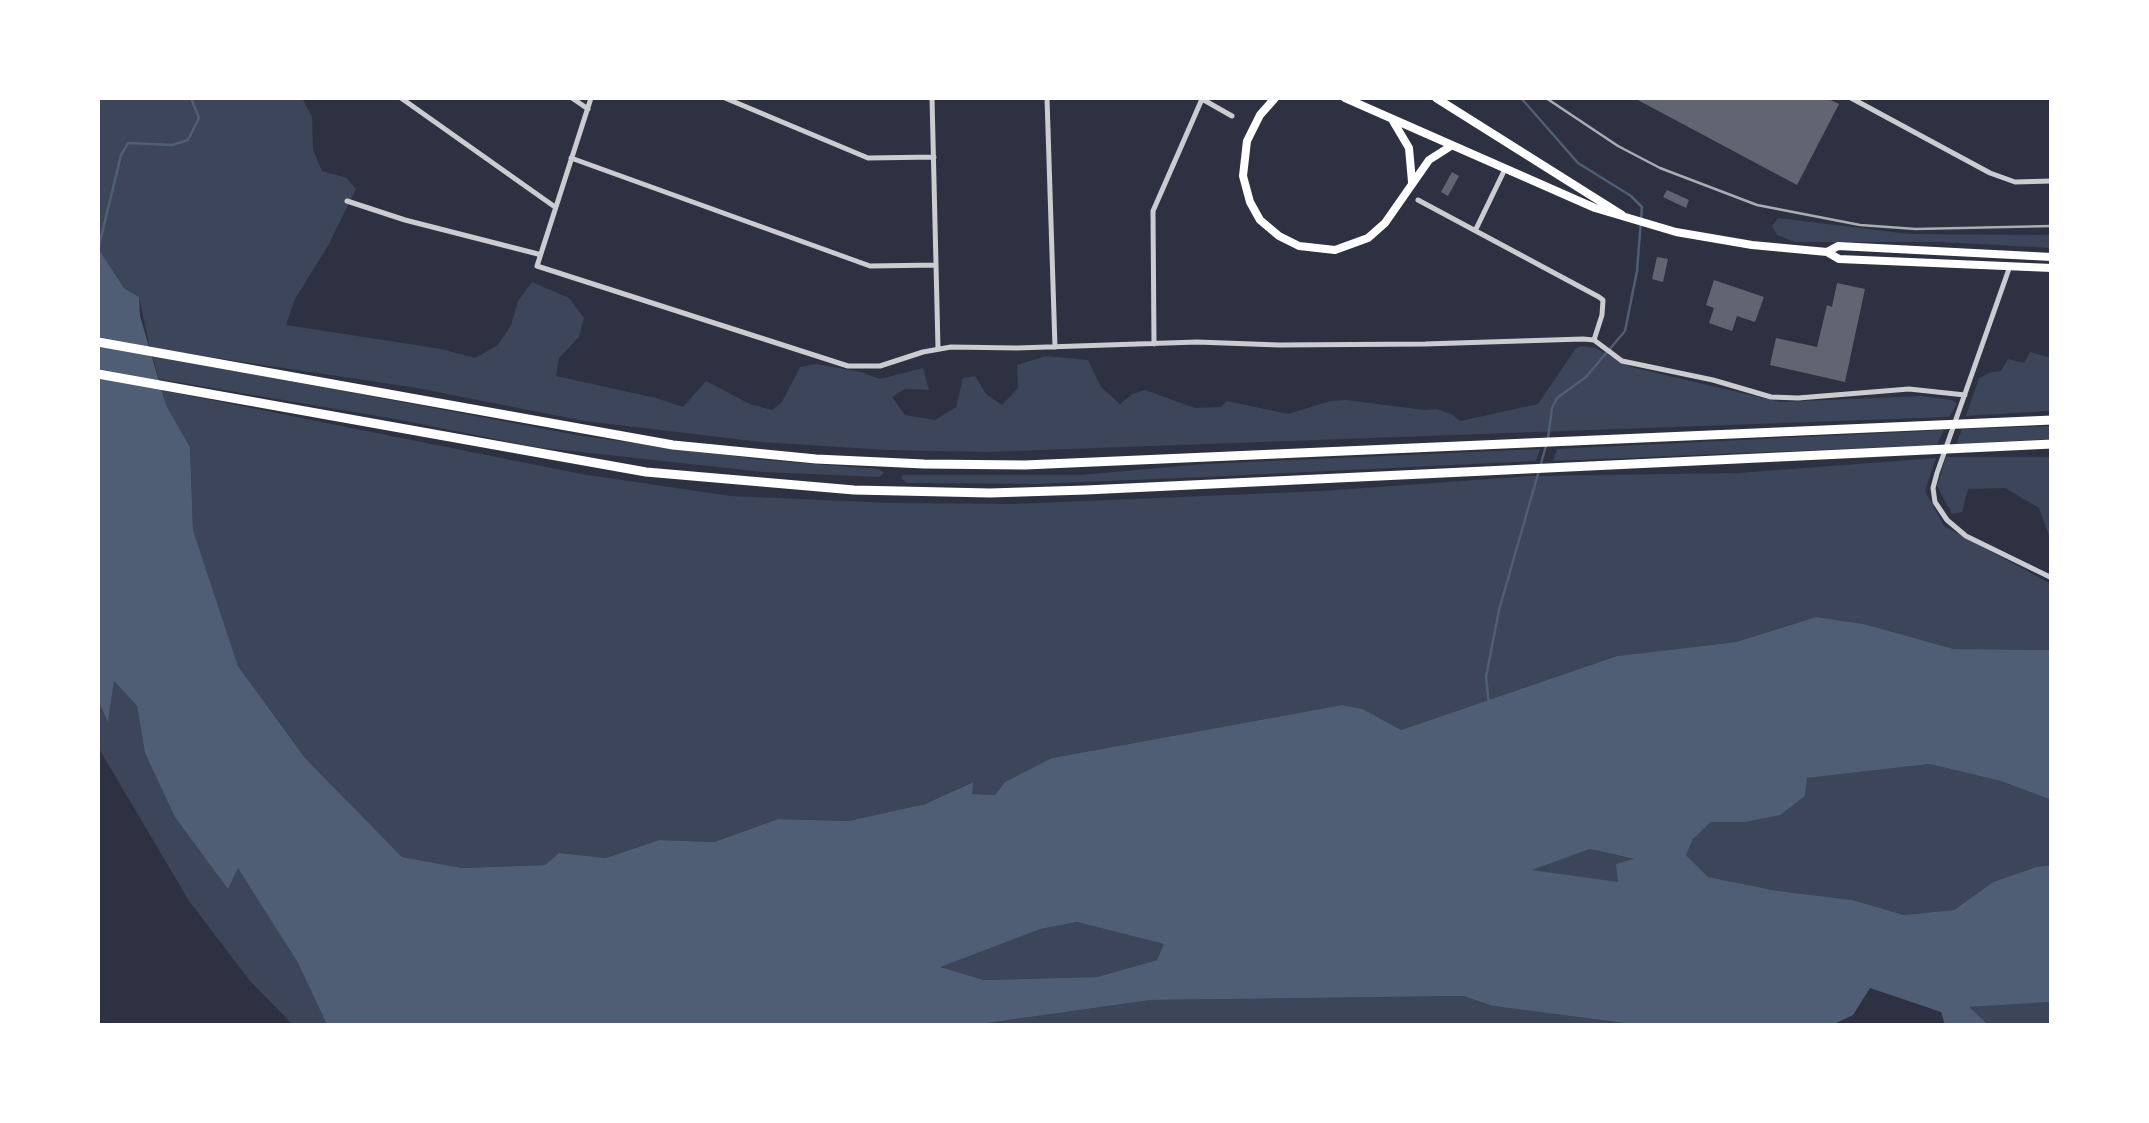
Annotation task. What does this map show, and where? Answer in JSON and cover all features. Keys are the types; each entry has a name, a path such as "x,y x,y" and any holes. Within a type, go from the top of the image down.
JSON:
{"highway":[{"path":"98,342 654,442 816,459 1025,465 2052,420"},
{"path":"98,374 646,472 854,490 1009,492 2052,444"}],"main road":[{"path":"1346,98 1504,169 1648,225 1752,245 1827,252 1839,259 2052,268"},
{"path":"1436,98 1630,220"},
{"path":"1274,100 1255,123 1247,141 1243,176 1255,211 1278,236 1310,249 1350,246 1381,228 1429,160 1451,146"},
{"path":"1392,120 1410,148 1412,182"},
{"path":"1827,252 1838,246 2052,257"}],"street":[{"path":"400,98 554,207"},
{"path":"572,98 588,109"},
{"path":"592,98 537,266 848,366 880,366 938,348 1594,340 1622,361 1771,397 1908,389 1965,395"},
{"path":"725,98 868,158 934,157"},
{"path":"932,98 938,348"},
{"path":"1048,98 1054,347"},
{"path":"1154,344 1152,211 1200,98 1232,116"},
{"path":"1851,98 1990,173 2015,182 2052,181"},
{"path":"572,158 870,266 936,265"},
{"path":"1476,230 1504,169"},
{"path":"1418,200 1602,300 1594,340"},
{"path":"347,201 538,254"},
{"path":"2010,266 1933,488 1935,502 1966,536 2052,578"}],"shaded area":[{"path":"98,98 302,98 312,117 313,150 322,171 347,178 356,189 328,246 295,299 286,325 441,349 475,358 498,345 511,325 518,301 532,282 569,298 584,318 579,337 559,358 556,376 683,407 706,381 750,404 772,410 782,402 800,367 816,364 880,379 923,368 929,390 905,389 892,397 905,415 935,420 956,407 963,378 975,376 986,394 1002,405 1018,388 1017,365 1046,356 1088,360 1101,387 1120,404 1145,390 1195,408 1221,407 1227,401 1288,414 1346,400 1437,409 1460,421 1538,404 1576,348 1582,346 1595,348 1631,367 1780,402 1922,396 1957,404 1949,417 988,452 761,442 584,421 417,388 150,348 139,297 124,288 98,248"},
{"path":"1778,218 1909,234 2051,235 2051,248 1940,242 1795,242 1777,235 1772,226"},
{"path":"98,248 124,288 139,297 140,316 166,405 190,447 193,530 238,666 305,758 402,857 462,868 545,865 559,853 606,858 659,840 714,842 778,819 848,821 925,804 973,782 972,794 995,795 1005,782 1052,758 1342,705 1363,709 1401,730 1617,656 1736,642 1816,617 1864,624 1954,649 2051,650 2051,800 2001,781 1929,764 1807,778 1805,796 1780,815 1745,822 1711,822 1693,839 1686,855 1708,877 1853,900 1904,915 1954,910 1993,882 2051,865 2051,1002 1969,1007 1990,1026 1945,1025 1941,1012 1870,988 1853,1015 1830,1026 1639,1025 1493,1006 1463,996 1151,1000 966,1026 327,1025 298,963 238,868 228,889 175,817 145,753 137,706 114,681 108,722 98,701","holes":["1590,849 1634,859 1616,864 1618,882 1532,870","1077,922 1164,944 1157,960 1097,977 984,980 940,967 1041,929"]},
{"path":"2030,352 2051,358 2051,411 1966,416 1979,378 2001,371 2008,359 2024,363"},
{"path":"152,355 582,436 764,460 879,469 884,473 879,477 763,472 535,447 159,379"},
{"path":"162,390 581,474 731,496 892,503 1014,504 1322,491 1531,476 1738,473 1936,458 1925,491 1944,526 2051,584 2051,650 1954,649 1864,624 1816,617 1736,642 1617,656 1401,730 1363,709 1342,705 1052,758 995,795 971,794 972,782 925,804 848,821 778,819 714,842 659,840 606,858 559,853 545,865 462,868 402,857 305,758 238,666 193,530 190,447 166,405"},
{"path":"2051,426 2051,439 1956,444 1962,429"},
{"path":"1944,430 1937,445 1553,461 1557,449"},
{"path":"1540,449 1536,461 1205,477 1036,484 907,483 901,478 1080,475 1204,464"},
{"path":"1946,457 2051,457 2051,541 2039,508 2005,488 1968,489 1962,512 1952,514 1937,486"},
{"path":"113,680 137,706 145,753 228,888 238,866 298,963 327,1025 293,1025 250,981 189,901 98,747 98,701 108,720"},
{"path":"1929,764 2002,781 2051,800 2051,865 1993,882 1954,910 1904,915 1853,900 1707,877 1686,855 1693,839 1711,822 1745,822 1805,796 1806,778"},
{"path":"1590,849 1637,860 1619,883 1530,870"},
{"path":"1077,922 1165,944 1157,960 1097,977 984,980 938,967 1041,929"},
{"path":"1463,996 1493,1006 1639,1025 966,1026 1151,1000"},
{"path":"2051,1002 2051,1025 1990,1025 1968,1007"}],"building":[{"path":"1634,98 1826,98 1839,104 1797,185"},
{"path":"1452,172 1459,176 1448,196 1441,192"},
{"path":"1667,190 1689,200 1686,208 1663,197"},
{"path":"1657,257 1668,259 1663,282 1652,279"},
{"path":"1714,280 1764,297 1755,322 1737,316 1732,331 1709,323 1714,308 1706,305"},
{"path":"1837,283 1865,289 1845,382 1770,365 1776,338 1817,347"}],"waterway":[{"path":"98,250 121,155 128,143 172,145 188,140 199,118 191,98"},
{"path":"1521,98 1578,163 1642,207 1637,271 1625,331 1586,377 1557,398 1548,438"},
{"path":"1489,705 1486,677 1499,610 1546,446"}],"railway":[{"path":"1546,98 1618,146 1660,168 1757,205 1860,225 1916,229 2052,226"}]}
